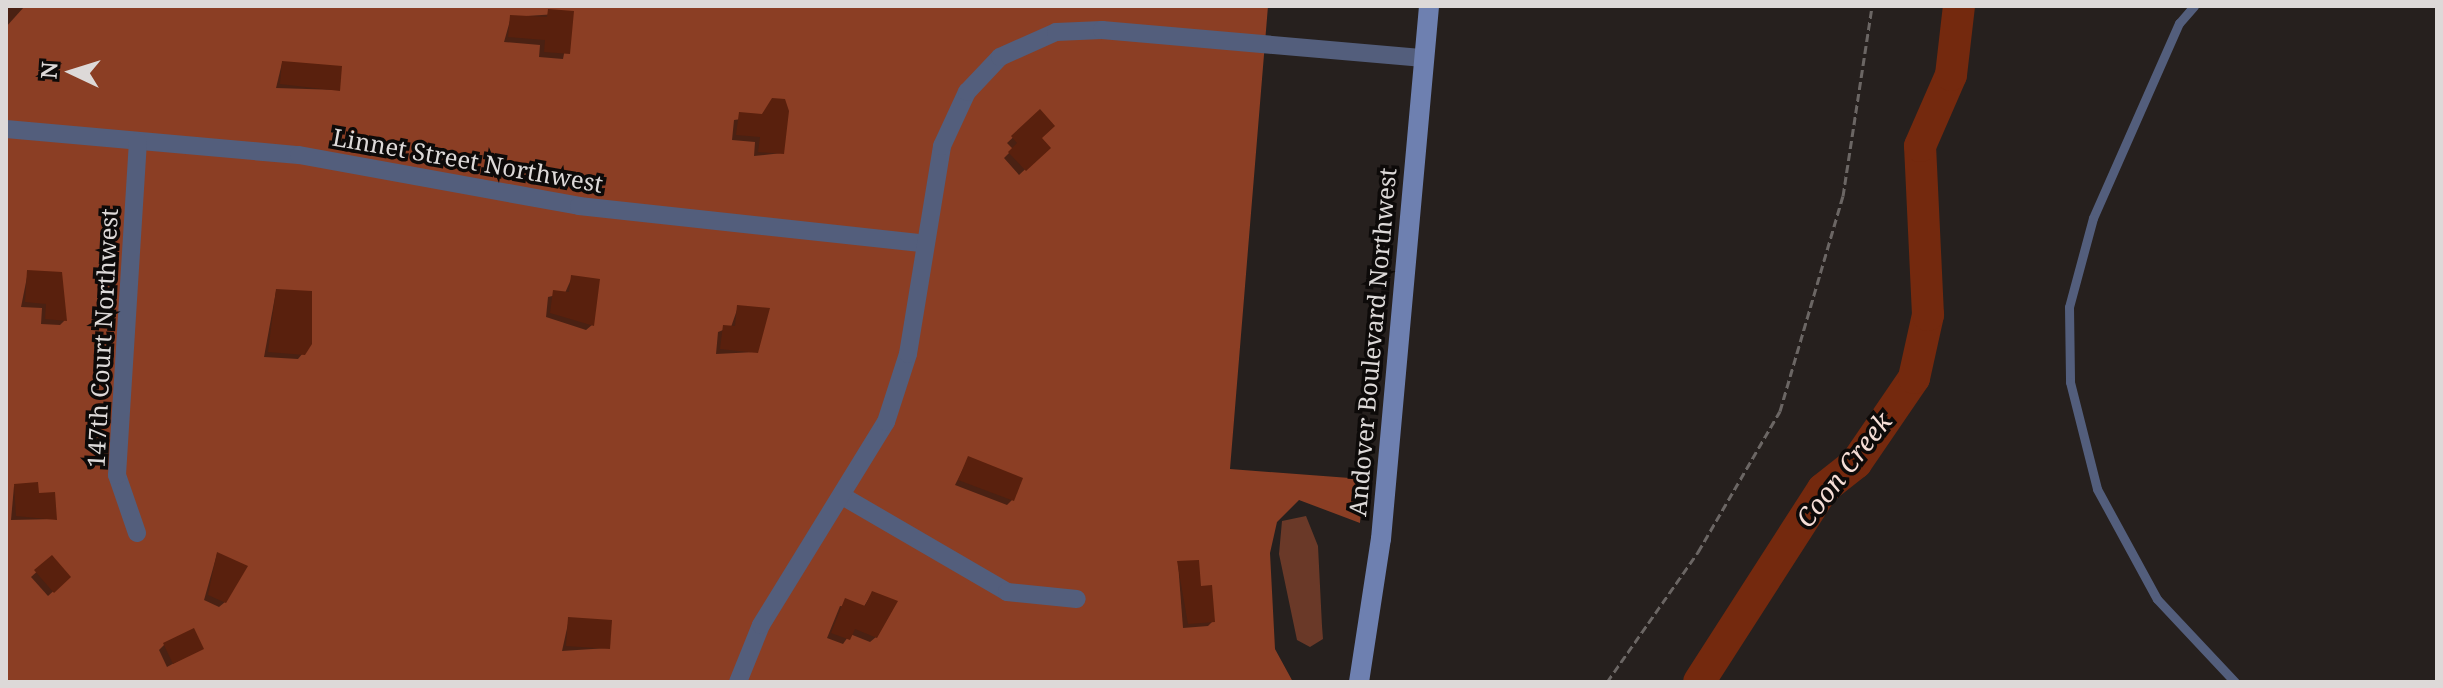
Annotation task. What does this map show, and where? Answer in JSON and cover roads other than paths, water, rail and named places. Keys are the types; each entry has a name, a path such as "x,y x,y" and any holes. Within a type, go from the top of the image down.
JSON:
{"street":[{"name":"Andover Boulevard Northwest","path":"1359,682 1381,539 1429,6"},
{"path":"738,682 761,625 844,497 896,395 921,243 954,114 990,67 1028,41 1102,30 1424,58"},
{"name":"Linnet Street Northwest","path":"6,129 299,155 579,206 921,243"},
{"name":"147th Court Northwest","path":"137,533 117,475 138,142"},
{"path":"844,497 1007,592 1077,599"}],"lane":[{"path":"2194,6 2179,23 2093,218 2069,307 2070,382 2097,489 2157,599 2235,682"}],"waterway":[{"name":"Coon Creek","path":"1699,682 1823,489 1856,463 1914,378 1928,315 1920,146 1951,75 1959,6"}]}
